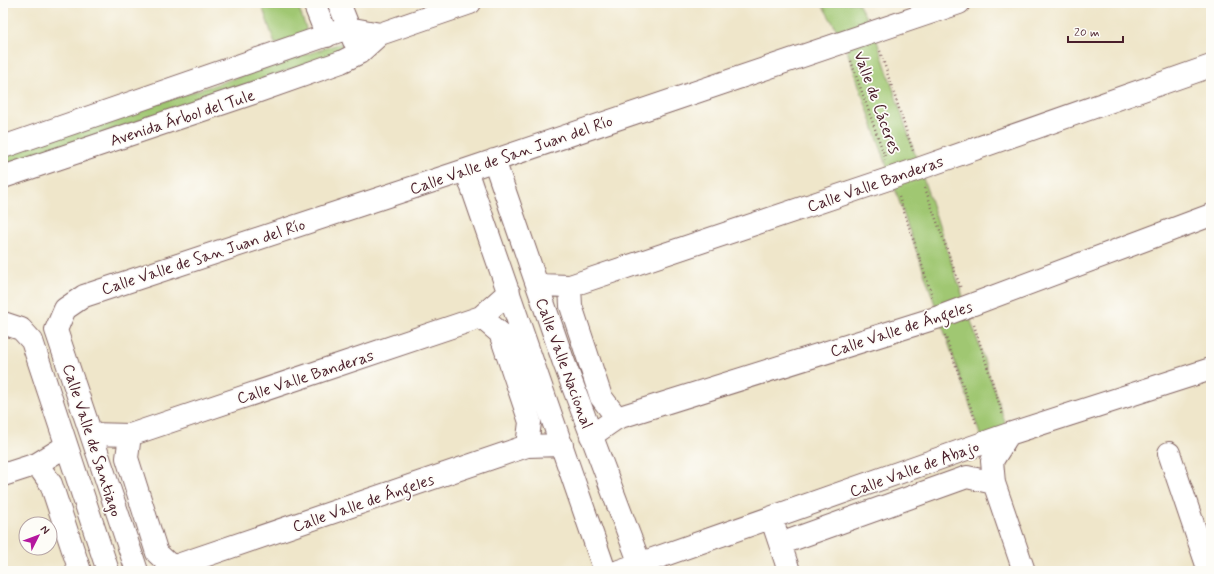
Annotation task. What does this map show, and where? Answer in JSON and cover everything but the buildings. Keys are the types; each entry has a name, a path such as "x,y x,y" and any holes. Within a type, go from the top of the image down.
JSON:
{"street":[{"path":"314,3 327,36"},
{"path":"339,3 359,53"},
{"path":"348,28 380,34 470,3"},
{"name":"Calle Valle de San Juan del Río","path":"65,309 84,296 466,170 959,3"},
{"name":"Avenida Árbol del Tule","path":"3,147 154,97 348,28"},
{"name":"Avenida Árbol del Tule","path":"3,177 341,62 359,53 380,34"},
{"name":"Calle Valle Banderas","path":"537,285 570,286 918,169 1211,66"},
{"name":"Calle Valle Nacional","path":"494,160 563,360 640,564"},
{"name":"Calle Valle Nacional","path":"466,170 605,571"},
{"name":"Calle Valle de Ángeles","path":"591,436 617,418 939,317 1211,215"},
{"path":"570,286 571,306 601,397 617,418"},
{"name":"Calle Valle Banderas","path":"91,434 130,434 481,318 509,292"},
{"name":"Calle Valle de Santiago","path":"65,309 56,330 137,571"},
{"path":"481,318 500,333 530,422 527,446"},
{"name":"Calle Valle de Santiago","path":"12,326 32,341 90,521 108,571"},
{"path":"536,369 563,360"},
{"name":"Calle Valle de Abajo","path":"619,571 771,519 1009,434 1211,368"},
{"path":"130,434 127,458 157,553 169,569"},
{"path":"1009,434 992,461 994,483 1024,571"},
{"name":"Calle Valle de Ángeles","path":"169,569 527,446 562,445"},
{"path":"3,475 37,464 66,446"},
{"path":"1169,453 1208,571"},
{"path":"37,464 51,484 80,571"},
{"name":"Calle Valle de Abajo","path":"780,544 968,477 994,483"},
{"path":"90,521 116,511"},
{"path":"771,519 789,571"}],"path":[{"name":"Valle de Cáceres","path":"874,32 918,169 968,307 1009,434"},
{"name":"Valle de Cáceres","path":"844,42 983,443"}],"green space":[{"path":"261,3 297,3 306,28 304,36 275,44"},
{"path":"821,3 858,3 874,32 1009,434 983,443 844,42"},
{"path":"341,43 344,51 3,167 3,155"}]}
